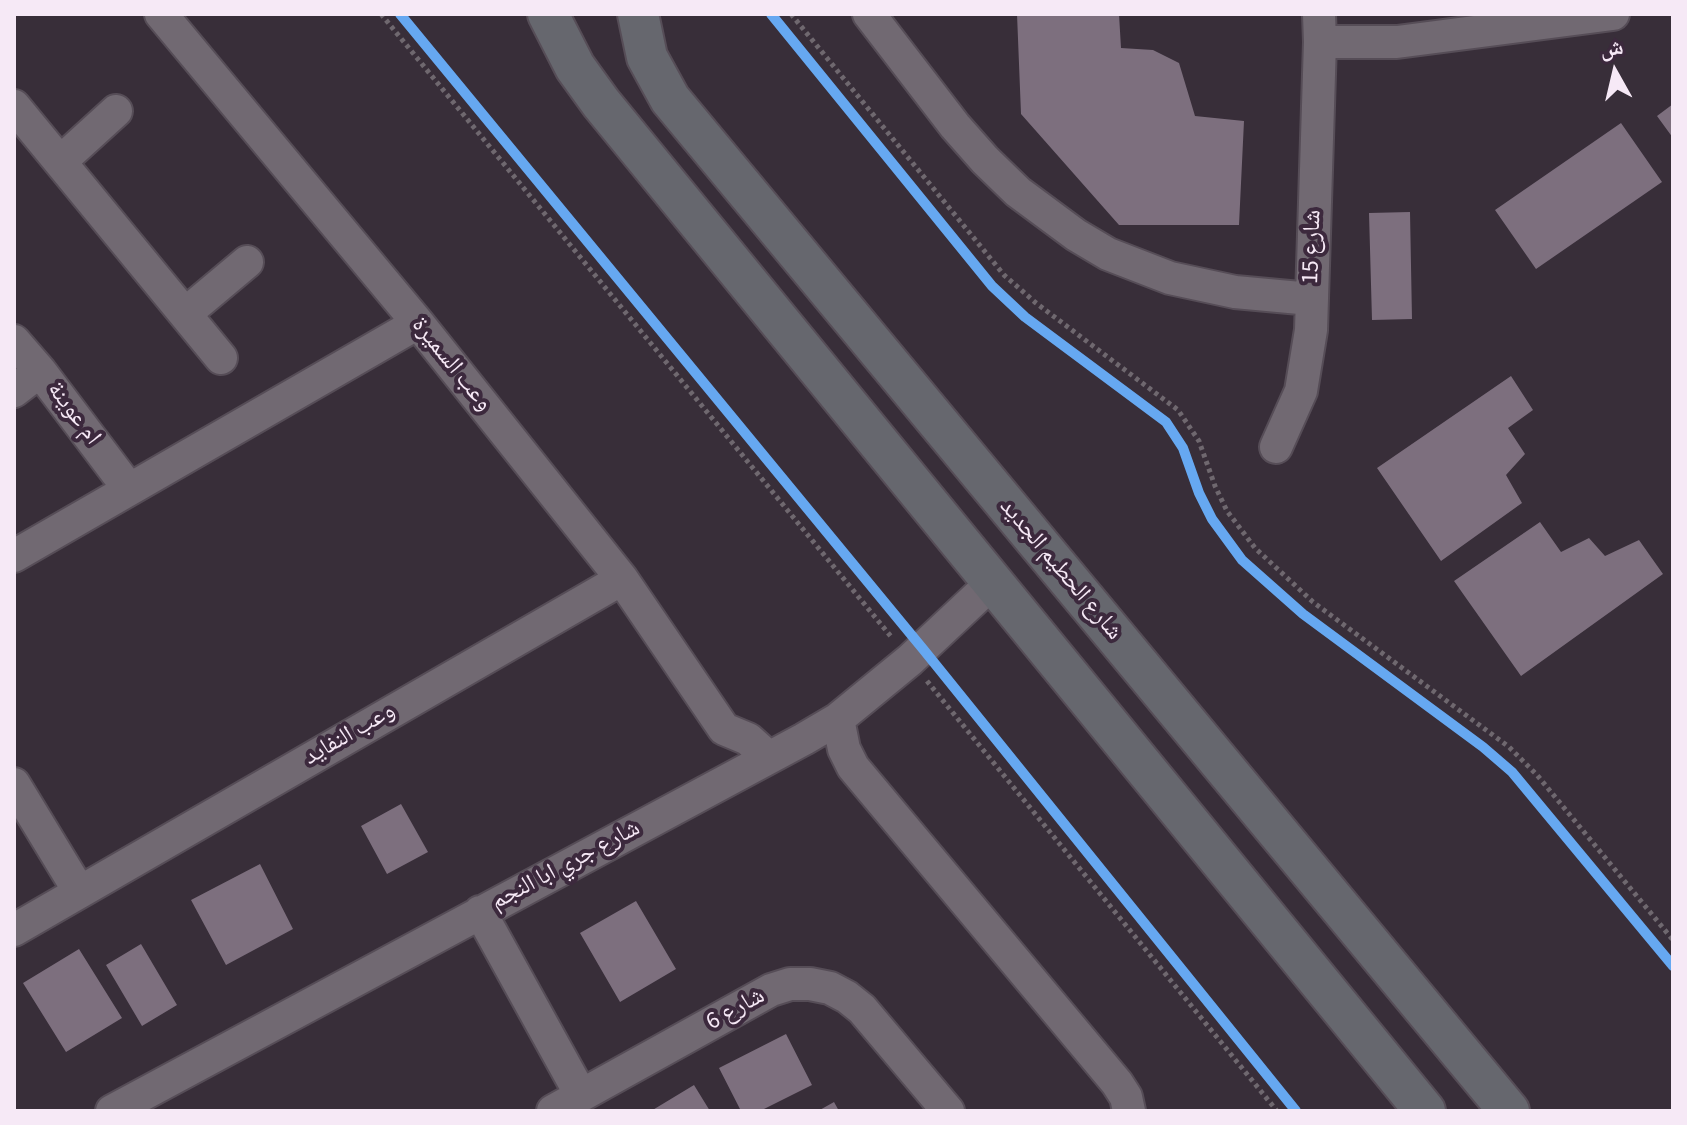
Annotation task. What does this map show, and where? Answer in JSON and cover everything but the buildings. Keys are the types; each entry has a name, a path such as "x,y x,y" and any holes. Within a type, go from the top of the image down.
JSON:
{"main road":[{"path":"516,14 601,103"},
{"path":"548,14 575,67 601,103 1425,1111"},
{"name":"شارع الحطيم الجديد","path":"638,14 647,57 670,99 1509,1111"}],"street":[{"name":"وعب السميرة","path":"161,14 418,323 622,579 724,729 748,739 768,757"},
{"path":"869,14 985,160 1018,192 1076,235 1108,254 1170,278 1235,292 1311,299"},
{"name":"شارع 15","path":"1276,447 1305,376 1311,330 1320,28 1397,42 1613,14"},
{"path":"14,106 221,358"},
{"path":"60,162 116,111"},
{"path":"185,314 247,262"},
{"path":"14,556 418,323"},
{"name":"ام عوينة","path":"14,341 129,489"},
{"path":"14,391 40,371"},
{"name":"وعب النفايد","path":"14,930 622,579"},
{"name":"شارع جري ابا النجم","path":"112,1111 838,719 910,660 993,582"},
{"path":"838,719 844,749 853,767 1117,1083 1126,1097 1129,1111"},
{"name":"وعب السميرة","path":"724,729 723,754 730,778"},
{"path":"14,784 79,891"},
{"path":"480,912 581,1095"},
{"name":"شارع 6","path":"553,1111 771,990 790,984 830,988 862,1009 948,1111"}],"path":[{"path":"381,14 910,660"},
{"path":"791,14 1004,275 1036,303 1178,410 1199,441 1227,511 1255,548 1313,602 1509,747 1537,775 1673,940"},
{"path":"949,709 1277,1111"}],"cycle path":[{"path":"400,14 923,649 1296,1111"},
{"path":"771,14 992,286 1025,317 1166,422 1183,448 1212,519 1242,560 1303,614 1483,747 1512,772 1673,966"}]}
